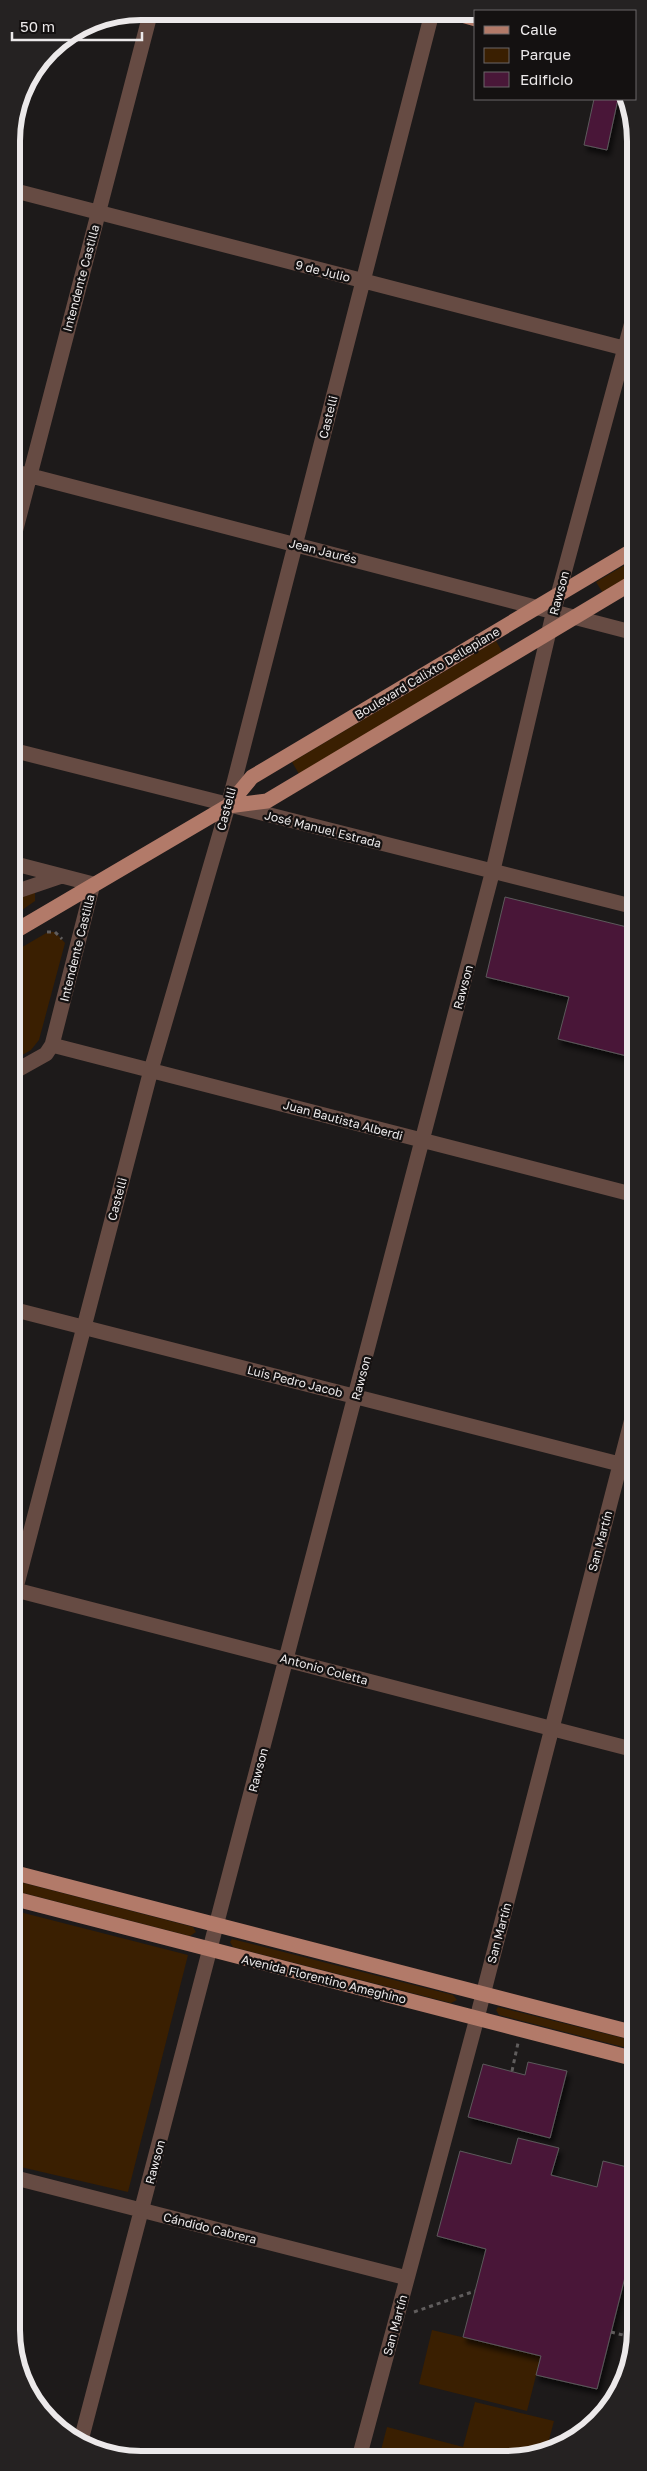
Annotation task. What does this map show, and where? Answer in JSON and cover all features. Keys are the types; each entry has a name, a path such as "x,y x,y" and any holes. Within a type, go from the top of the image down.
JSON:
{"main road":[{"name":"Boulevard Calixto Dellepiane","path":"20,928 228,806 252,777 627,554"},
{"name":"Boulevard Calixto Dellepiane","path":"228,806 267,801 627,586"},
{"name":"Avenida Florentino Ameghino","path":"20,1874 627,2031"},
{"name":"Avenida Florentino Ameghino","path":"20,1900 627,2057"}],"street":[{"name":"Intendente Castilla","path":"20,514 149,20"},
{"name":"Castelli","path":"20,1568 151,1070 228,806 430,20"},
{"name":"9 de Julio","path":"20,192 627,349"},
{"name":"Rawson","path":"82,2436 423,1141 493,870 554,610 627,360"},
{"name":"Jean Jaurés","path":"20,473 554,610 627,631"},
{"name":"José Manuel Estrada","path":"20,752 228,806 493,870 627,905"},
{"name":"Intendente Castilla","path":"20,865 93,884 52,1045"},
{"path":"20,890 62,876"},
{"name":"Juan Bautista Alberdi","path":"52,1045 627,1193"},
{"path":"20,1069 46,1054 52,1045"},
{"name":"Luis Pedro Jacob","path":"20,1311 627,1466"},
{"name":"San Martín","path":"361,2451 477,2018 627,1437"},
{"name":"Antonio Coletta","path":"20,1596 287,1659 627,1748"},
{"name":"Cándido Cabrera","path":"20,2179 407,2278"}],"path":[{"path":"40,936 48,932 55,932 65,943"},
{"path":"512,2072 522,2030"},
{"path":"397,2317 475,2291"},
{"path":"612,2332 627,2336"}],"green space":[{"path":"627,564 627,579 603,593 596,582"},
{"path":"496,641 503,653 299,774 292,762"},
{"path":"20,882 30,885 35,891 35,901 20,911"},
{"path":"48,932 55,932 65,943 39,1040 31,1050 20,1056 20,948"},
{"path":"20,1882 193,1927 196,1932 190,1936 20,1892"},
{"path":"20,1912 188,1955 128,2192 20,2167"},
{"path":"232,1939 453,1995 457,2000 451,2003 233,1947 230,1942"},
{"path":"498,2007 627,2039 627,2048 499,2015 496,2010"},
{"path":"432,2330 541,2356 527,2411 419,2384"},
{"path":"475,2402 554,2421 548,2444 529,2449 506,2451 381,2451 387,2427 463,2447"}],"building":[{"path":"594,100 618,100 607,150 584,145"},
{"path":"505,897 627,927 627,1056 558,1039 569,997 486,977"},
{"path":"528,2062 567,2071 550,2138 468,2117 483,2064 525,2075"},
{"path":"518,2138 559,2148 551,2175 597,2187 603,2161 627,2167 627,2269 597,2389 536,2375 541,2356 463,2337 486,2249 437,2236 460,2151 511,2164"}]}
